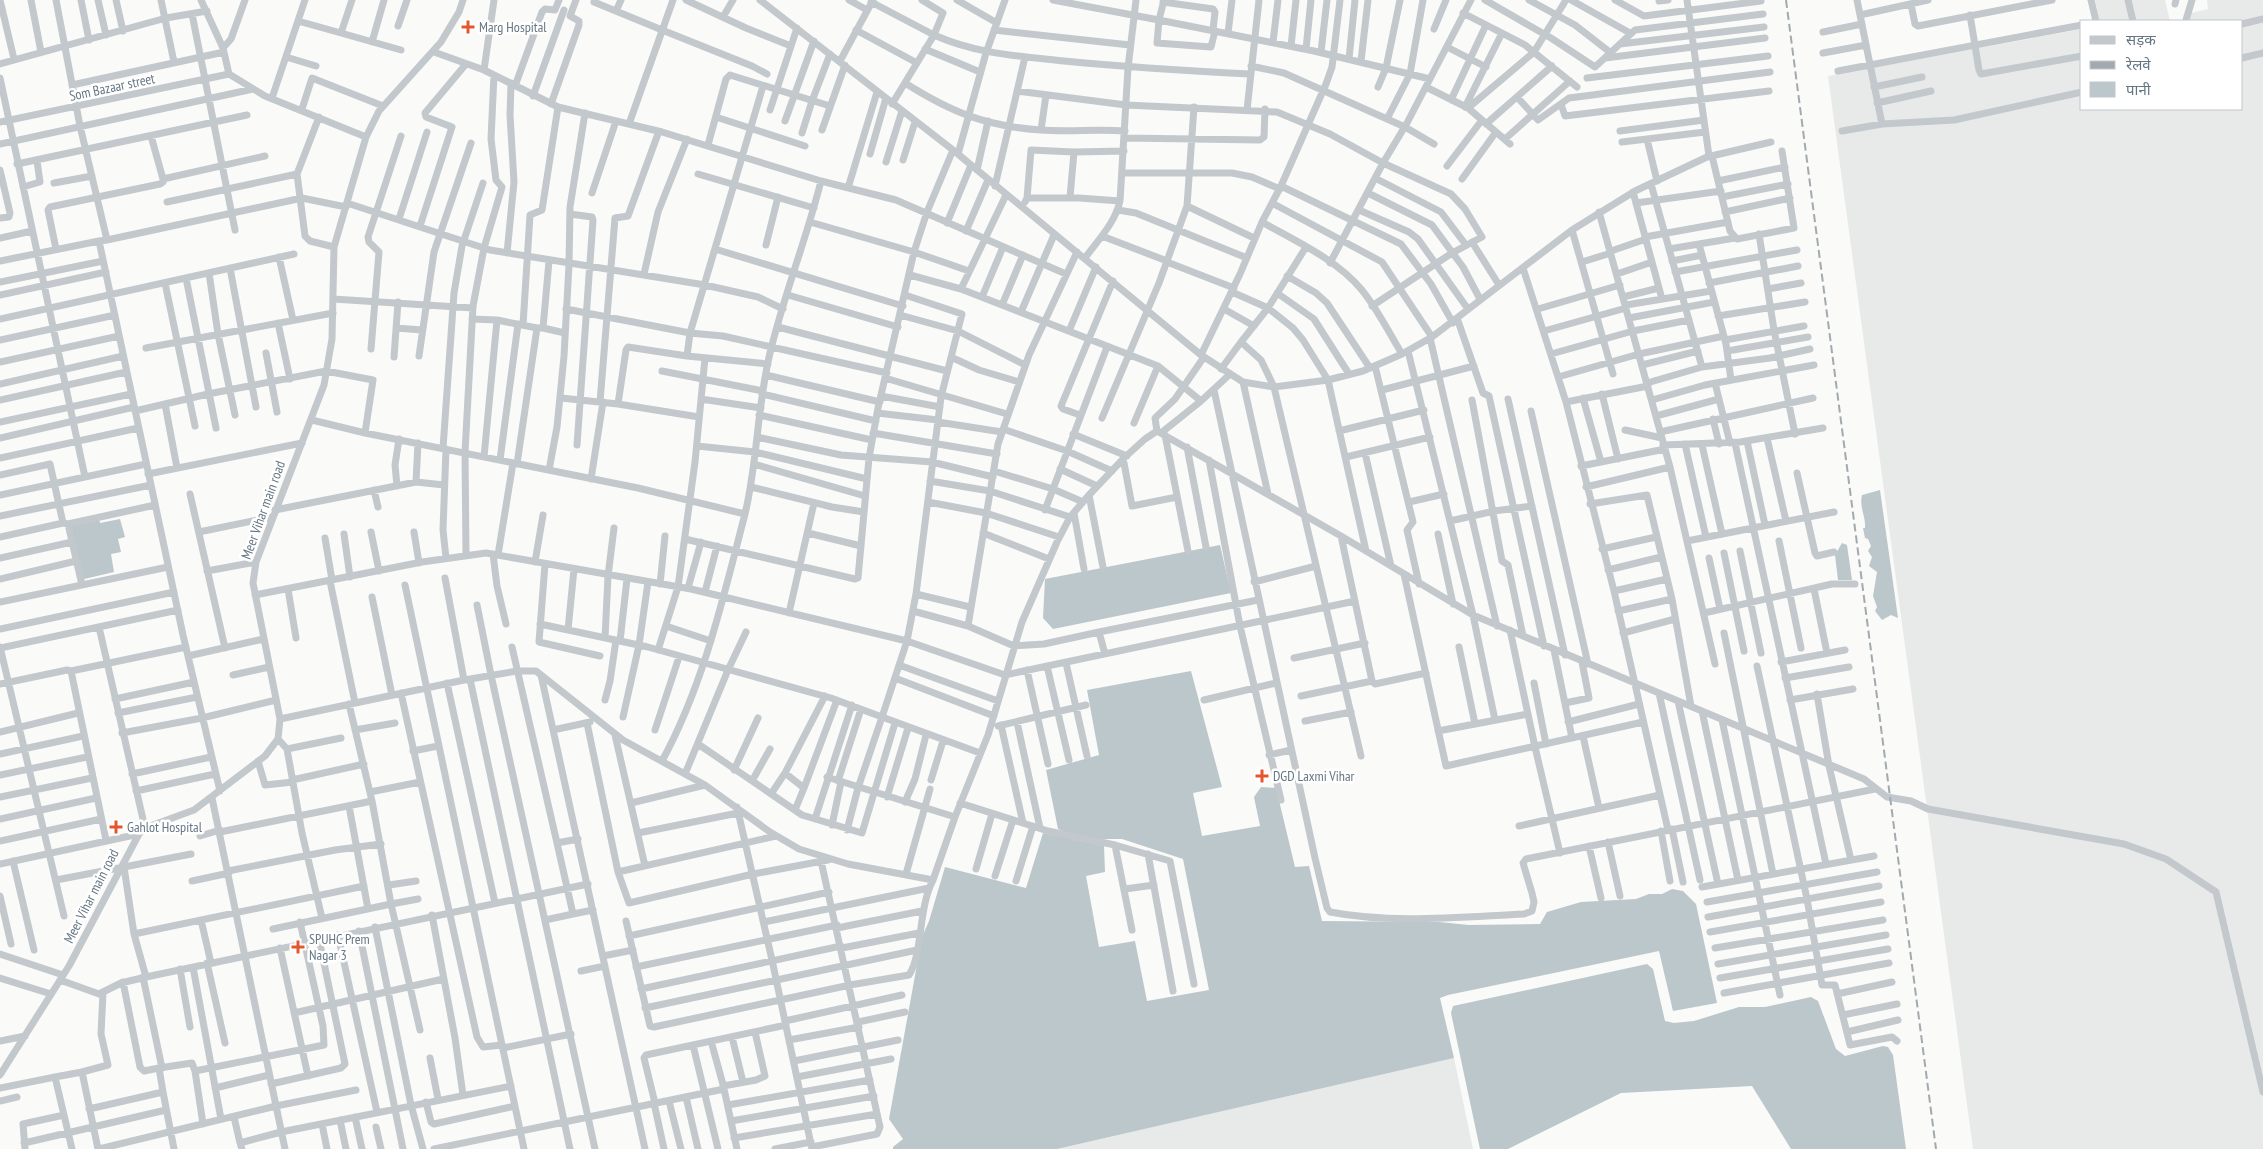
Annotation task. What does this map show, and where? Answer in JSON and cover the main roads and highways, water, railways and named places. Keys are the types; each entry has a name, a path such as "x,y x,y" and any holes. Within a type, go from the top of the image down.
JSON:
{"water":[{"path":"1880,490 1898,618 1891,615 1882,620 1875,611 1877,607 1873,596 1877,572 1869,566 1872,557 1868,551 1871,546 1868,539 1865,538 1863,528 1865,528 1865,524 1861,504 1862,495"},
{"path":"99,519 100,523 120,519 125,537 118,539 121,552 111,554 114,572 80,580 68,525"},
{"path":"1842,543 1847,545 1852,580 1838,580 1835,555"},
{"path":"1220,545 1231,593 1053,629 1043,618 1045,579"},
{"path":"1191,671 1222,787 1193,793 1202,836 1260,826 1254,797 1261,787 1276,788 1295,867 1309,866 1322,921 1439,922 1469,925 1540,924 1547,912 1581,902 1636,899 1649,894 1662,894 1672,889 1683,891 1696,904 1717,1003 1673,1011 1659,951 1440,998 1454,1058 1057,1149 893,1149 903,1139 889,1119 922,937 929,921 945,867 1026,888 1043,833 1104,846 1105,872 1086,876 1099,947 1135,941 1147,1001 1209,990 1183,859 1122,839 1084,839 1058,829 1046,770 1099,755 1087,690"},
{"path":"1647,964 1653,969 1665,1021 1674,1023 1694,1021 1739,1007 1765,1007 1811,997 1818,1001 1836,1049 1845,1056 1883,1046 1888,1047 1893,1055 1906,1149 1791,1149 1752,1086 1621,1093 1508,1149 1480,1149 1451,1013 1453,1006"}],"railway":[{"path":"1786,0 1936,1149"}],"place":[{"name":"Marg Hospital","path":"468,27"},
{"name":"DGD Laxmi Vihar","path":"1262,776"},
{"name":"Gahlot Hospital","path":"116,827"},
{"name":"SPUHC Prem Nagar 3","path":"298,947"}]}
